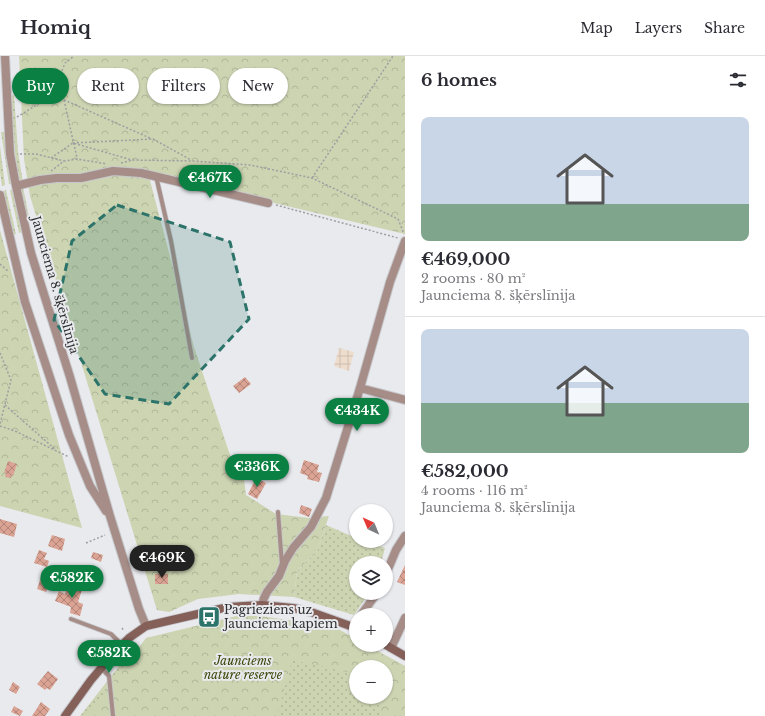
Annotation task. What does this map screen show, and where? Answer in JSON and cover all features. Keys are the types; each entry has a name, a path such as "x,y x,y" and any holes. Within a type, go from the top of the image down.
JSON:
{"main road":[{"path":"65,716 101,668 129,638 146,626 228,607 262,606 293,608 349,623"},
{"path":"393,648 405,656"}],"street":[{"name":"Jaunciema 8. šķērslīnija","path":"5,56 10,154 31,253 70,377 110,516 139,609 146,626"},
{"path":"20,185 57,178 81,178 113,171 141,172 268,203"},
{"name":"Jaunciema 8. šķērslīnija","path":"0,195 25,302 69,435 90,486 110,516"},
{"path":"262,606 267,592 278,576 293,548 311,527 326,498 360,388 401,239"},
{"path":"360,388 405,400"},
{"path":"393,557 405,536"},
{"path":"393,639 405,618"}],"lane":[{"path":"156,176 171,241 192,358"},
{"path":"278,512 282,567"},
{"path":"71,619 111,634 122,645"},
{"path":"101,668 110,676 113,716"}],"path":[{"path":"63,68 65,64 74,56"},
{"path":"312,178 393,56"},
{"path":"69,102 153,139 193,161"},
{"path":"17,117 38,104"},
{"path":"65,104 77,159"},
{"path":"52,158 73,143 153,139"},
{"path":"73,143 133,160 193,161 250,165 312,178 398,219 405,238"},
{"path":"20,154 36,154 64,161 77,159 107,164"},
{"path":"120,164 133,160"},
{"path":"40,180 64,161"},
{"path":"268,203 401,239"},
{"path":"0,353 12,380 0,425 80,463"},
{"path":"5,405 58,452"},
{"path":"86,543 105,535"}],"highlighted area":[{"path":"117,205 230,242 249,319 169,404 105,394 54,320 72,241"}],"shaded area":[{"path":"339,348 354,352 349,371 334,366"}],"green space":[{"path":"19,56 405,56 405,234 148,173 194,347 233,464 243,472 246,495 276,514 309,518 329,516 317,551 297,571 294,597 239,594 198,599 169,612 157,610 30,196 24,159 21,104 69,104 69,68 20,68"},
{"path":"10,96 12,96 12,104 15,104 18,152 23,182 19,183 15,153"},
{"path":"1,132 4,132 11,184 9,184"},
{"path":"0,146 5,185 2,186 0,172"},
{"path":"23,187 30,222 27,222 20,188"},
{"path":"6,190 16,234 13,235 3,191"},
{"path":"10,190 12,190 22,232 19,233"},
{"path":"0,230 82,528 0,506"},
{"path":"326,525 349,535 349,548 385,548 383,556 349,556 349,600 364,600 359,608 349,608 349,614 294,597 297,571 317,551"},
{"name":"Jaunciems nature reserve","path":"245,614 333,626 349,635 349,652 380,652 405,666 405,716 382,716 381,704 393,704 393,660 349,660 349,672 292,660 277,716 87,716 146,638"},
{"name":"Jaunciems nature reserve","path":"165,636 349,645 349,652 369,652 383,660 349,660 349,704 393,704 393,665 405,672 405,716 80,716 123,661"}],"building":[{"path":"245,377 251,384 239,393 233,386"},
{"path":"304,460 319,465 317,472 322,473 319,482 307,479 308,476 300,473"},
{"path":"8,461 17,464 11,478 5,477 6,473 4,473"},
{"path":"256,478 266,483 257,499 248,494"},
{"path":"301,505 312,509 309,517 299,513"},
{"path":"0,519 17,524 14,537 0,533"},
{"path":"52,535 65,539 62,551 48,546"},
{"path":"39,550 47,553 44,559 49,561 47,567 34,563"},
{"path":"93,552 103,555 101,562 91,558"},
{"path":"405,565 405,585 397,582"},
{"path":"155,574 168,574 168,584 155,584"},
{"path":"41,577 50,580 46,592 37,589"},
{"path":"68,583 83,587 78,602 83,604 80,616 70,613 71,607 55,601 59,591 65,594"},
{"path":"48,671 58,679 50,690 47,688 45,690 37,684"},
{"path":"13,682 20,687 16,694 9,690"},
{"path":"41,702 50,709 45,716 32,716"},
{"path":"14,706 23,711 20,716 11,712"}],"place":[{"name":"Pagrieziens uz Jaunciema kapiem","path":"209,617"}]}
